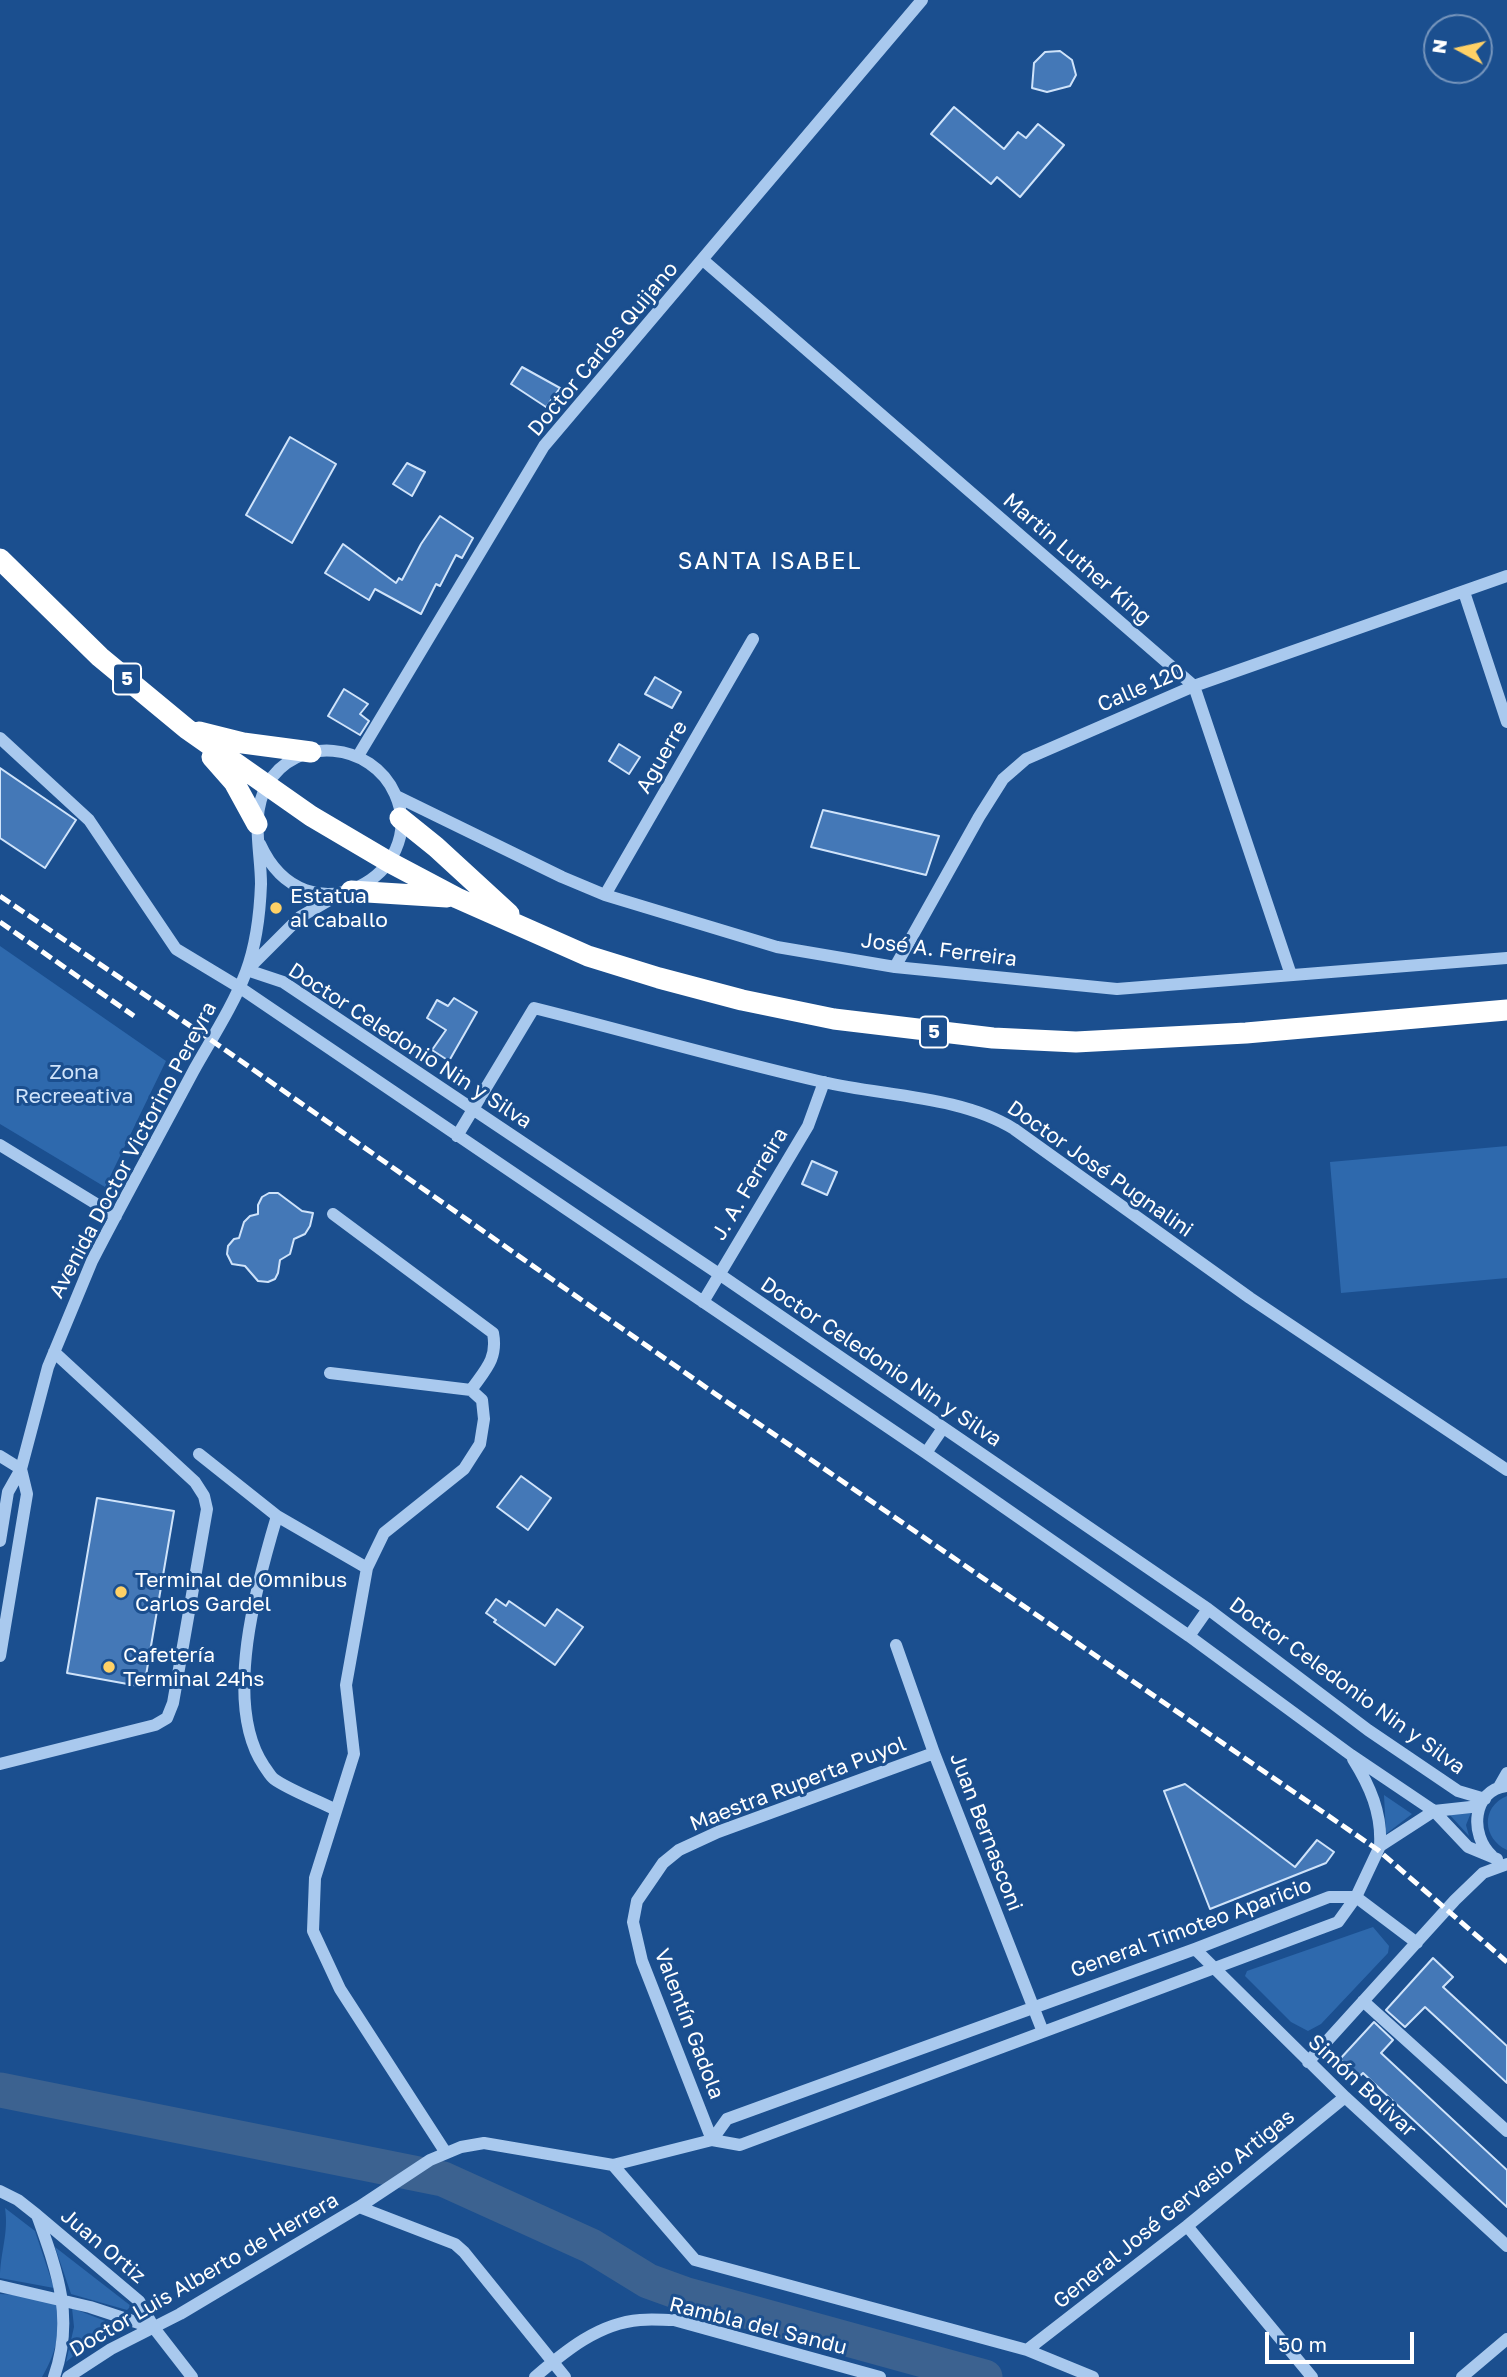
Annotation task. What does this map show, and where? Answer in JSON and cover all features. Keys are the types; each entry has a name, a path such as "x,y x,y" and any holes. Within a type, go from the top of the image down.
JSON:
{"highway":[{"name":"5","path":"0,559 100,657 187,729 311,816 457,898 588,956 659,978 742,1000 834,1019 993,1038 1076,1042 1246,1034 1507,1010"},
{"path":"187,729 243,743 311,752"},
{"path":"187,729 234,782 258,834"},
{"path":"400,818 436,846 527,929"},
{"path":"346,892 457,898"}],"street":[{"name":"Doctor Carlos Quijano","path":"358,756 544,446 922,0"},
{"name":"Martin Luther King","path":"704,260 1194,686"},
{"name":"Calle 120","path":"895,967 979,817 1003,779 1026,759 1194,686 1507,576"},
{"path":"1464,592 1507,722"},
{"name":"Aguerre","path":"605,895 753,639"},
{"path":"1194,686 1292,975"},
{"name":"Doctor Celedonio Nin y Silva","path":"0,738 89,820 176,949 239,987 926,1453 1434,1811 1468,1847 1503,1862"},
{"path":"335,750 358,756 374,766 387,779 396,796 400,818 398,841 389,862 366,884 300,916 247,970 260,906 259,804 267,785 286,764 311,752 335,750"},
{"name":"José A. Ferreira","path":"396,796 562,877 605,895 777,947 895,967 1117,989 1507,958"},
{"path":"258,834 267,860 291,884 324,894 346,892"},
{"name":"Doctor Celedonio Nin y Silva","path":"247,970 283,982 719,1274 1208,1609 1391,1745 1458,1791 1482,1802"},
{"name":"Avenida Doctor Victorino Pereyra","path":"0,1541 8,1492 21,1469 54,1352 92,1261 247,970"},
{"name":"Doctor José Pugnalini","path":"472,1110 534,1008 824,1082 968,1109 995,1118 1250,1298 1507,1470"},
{"name":"J. A. Ferreira","path":"703,1302 808,1126 824,1082"},
{"path":"457,1136 472,1110"},
{"path":"0,1145 116,1216"},
{"path":"333,1214 493,1332 494,1356 471,1390"},
{"path":"0,1764 155,1725 166,1718 173,1703 207,1509 204,1496 195,1482 54,1352"},
{"path":"330,1373 471,1390 482,1400 484,1419 480,1444 464,1469 384,1533 367,1568 345,1685 354,1754 315,1878 313,1931 340,1989 446,2153 484,2143 613,2165 712,2140 740,2145 1338,1922 1356,1897 1380,1846 1380,1826 1371,1788 1351,1755"},
{"path":"926,1453 943,1427"},
{"path":"200,1454 277,1516 367,1568"},
{"path":"0,1456 21,1469"},
{"name":"Avenida Doctor Victorino Pereyra","path":"0,1656 27,1494 21,1469"},
{"path":"277,1516 261,1567 251,1617 244,1681 247,1726 257,1755 273,1778 336,1810"},
{"path":"1189,1636 1208,1609"},
{"name":"Juan Bernasconi","path":"896,1645 934,1753 1043,2032"},
{"name":"Maestra Ruperta Puyol","path":"633,1922 637,1900 663,1863 679,1850 718,1832 934,1753"},
{"path":"1380,1846 1434,1811 1482,1802 1503,1786 1507,1773"},
{"path":"1482,1802 1476,1827 1480,1842 1489,1854 1503,1862"},
{"path":"1308,2062 1455,1900 1483,1873 1503,1862"},
{"name":"General Timoteo Aparicio","path":"712,2140 727,2119 1195,1949 1329,1897 1356,1897"},
{"path":"1356,1897 1417,1943"},
{"name":"Valentín Gadola","path":"633,1922 642,1961 712,2140"},
{"name":"Simón Bolivar","path":"1195,1949 1308,2062 1507,2246"},
{"path":"1363,2001 1507,2131"},
{"name":"General José Gervasio Artigas","path":"1027,2350 1188,2226 1345,2096"},
{"name":"Doctor Luis Alberto de Herrera","path":"68,2377 111,2349 154,2328 359,2207 430,2160 446,2153"},
{"path":"613,2165 691,2257 700,2262 1027,2350 1093,2377"},
{"name":"Juan Ortiz","path":"0,2191 37,2214 139,2301 154,2328 192,2377"},
{"path":"359,2207 455,2245 565,2377"},
{"path":"37,2214 63,2301 65,2335 54,2377"},
{"path":"1188,2226 1312,2377"},
{"path":"0,2286 120,2315 154,2328"},
{"name":"Rambla del Sandu","path":"535,2377 586,2337 613,2325 640,2320 674,2320 880,2377"},
{"path":"1462,2377 1507,2339"}],"green space":[{"name":"Zona Recreeativa","path":"0,946 166,1061 105,1187 0,1124"},
{"path":"1507,1146 1507,1278 1341,1293 1330,1162"},
{"path":"1384,1795 1412,1814 1386,1834"},
{"path":"1507,1796 1507,1850 1493,1838 1488,1823 1492,1808"},
{"path":"1472,1810 1466,1825 1469,1836 1449,1814"},
{"path":"1373,1927 1389,1946 1388,1953 1321,2024 1308,2031 1291,2022 1245,1976 1247,1971"},
{"path":"5,2208 35,2231 54,2288 0,2278 6,2226"},
{"path":"55,2247 131,2306 127,2310 71,2294"},
{"path":"0,2294 20,2295 59,2305 56,2342 42,2377 0,2377"},
{"path":"72,2308 113,2324 66,2362 74,2327"}],"building":[{"path":"1060,51 1072,60 1076,75 1070,86 1047,92 1032,88 1034,63 1045,52"},
{"path":"954,107 1004,149 1018,132 1026,138 1038,124 1064,145 1020,197 997,177 991,184 931,134"},
{"path":"522,367 560,388 546,407 511,384"},
{"path":"290,437 336,464 292,543 246,515"},
{"path":"407,463 425,472 412,496 393,484"},
{"path":"440,516 473,538 462,558 456,555 440,586 436,584 421,614 375,589 369,600 325,573 343,544 396,583 399,578 402,580"},
{"path":"655,677 681,692 672,708 645,694"},
{"path":"344,689 368,704 360,714 369,721 360,735 328,716"},
{"path":"619,744 640,757 629,774 609,761"},
{"path":"0,768 76,820 45,868 0,838"},
{"path":"823,810 939,836 926,875 811,847"},
{"path":"454,998 477,1012 449,1061 432,1050 446,1030 427,1018 437,1000 448,1006"},
{"path":"812,1161 837,1172 827,1195 802,1184"},
{"path":"269,1193 278,1193 302,1211 313,1213 305,1234 294,1239 290,1254 280,1260 275,1279 268,1282 258,1281 245,1266 232,1264 227,1254 228,1246 234,1239 239,1238 244,1222 250,1216 258,1214 262,1197"},
{"path":"521,1476 551,1498 528,1530 497,1507"},
{"name":"Terminal de Omnibus Carlos Gardel","path":"97,1498 174,1511 144,1687 67,1673"},
{"path":"496,1599 506,1606 509,1601 545,1626 557,1609 583,1627 555,1665 494,1622 496,1620 486,1613"},
{"path":"1185,1784 1295,1867 1317,1840 1334,1852 1326,1863 1210,1909 1164,1791"},
{"path":"1433,1958 1453,1977 1443,1987 1507,2046 1507,2083 1425,2007 1405,2027 1386,2010"},
{"path":"1374,2022 1393,2040 1381,2053 1507,2170 1507,2207 1363,2073 1359,2077 1340,2059"}],"waterway":[{"path":"0,2090 443,2179 591,2246 648,2281 684,2294 985,2377"}],"railway":[{"path":"0,896 211,1040 714,1393 1378,1850 1507,1962"},
{"path":"0,922 134,1016"}],"place":[{"name":"Estatua al caballo","path":"276,908"},
{"name":"Terminal de Omnibus Carlos Gardel","path":"121,1592"},
{"name":"Cafetería Terminal 24hs","path":"109,1667"}],"district":[{"name":"SANTA ISABEL","path":"770,562"}]}
